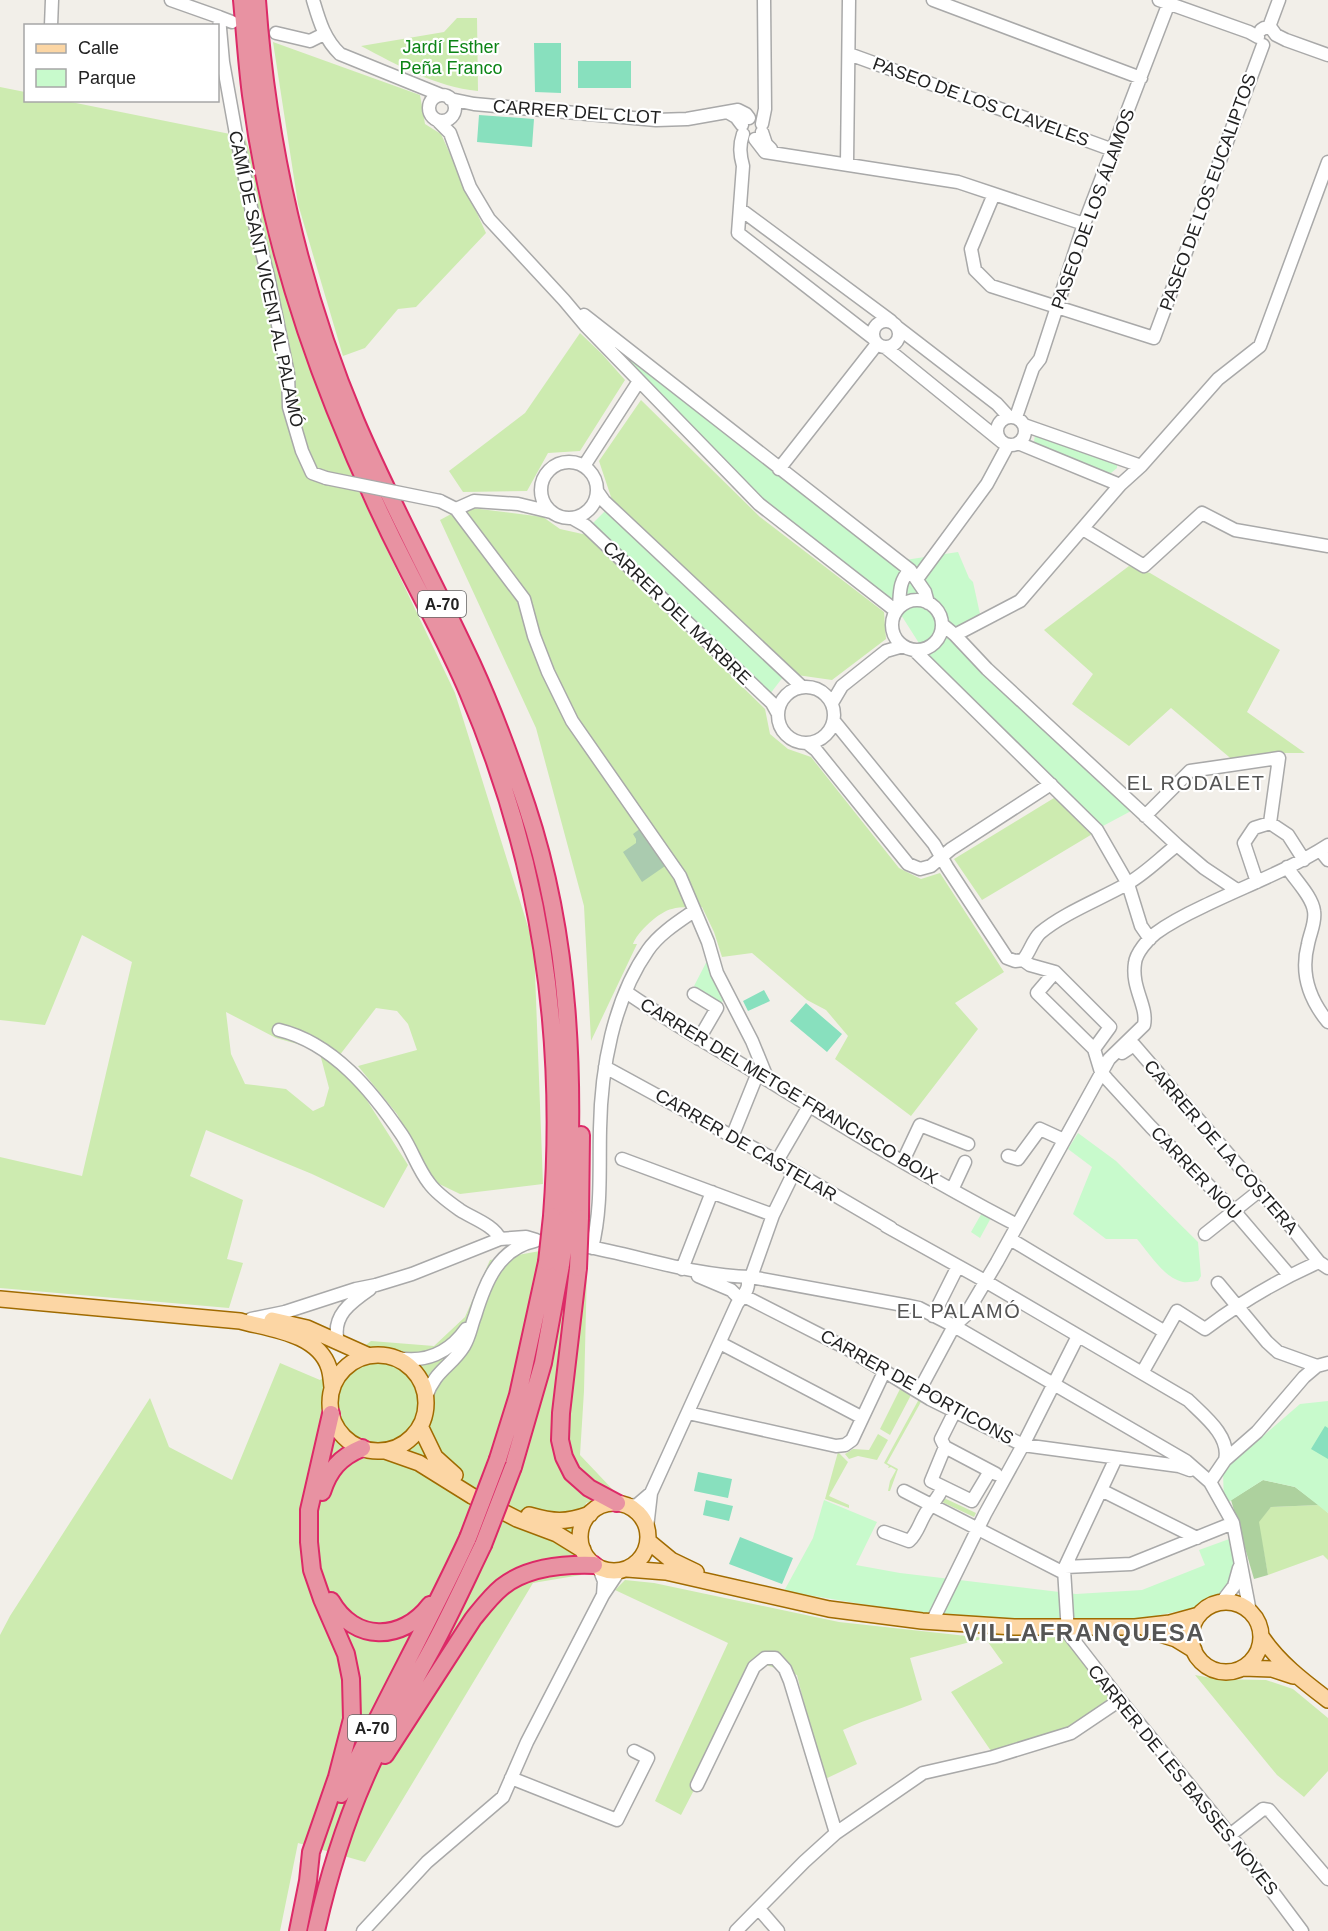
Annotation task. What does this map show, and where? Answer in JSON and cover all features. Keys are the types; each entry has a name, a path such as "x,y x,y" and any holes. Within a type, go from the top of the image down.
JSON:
{"highway":[{"name":"A-70","path":"242,0 251,96 267,189 292,285 312,346 334,407 379,512 469,693 499,774 523,854 539,921 553,1025 557,1119 566,1217"},
{"name":"A-70","path":"257,0 263,67 279,167 299,254 319,320 338,377 373,461 484,691 527,808 539,849 557,932 570,1032 572,1126 562,1265 541,1370 449,1615 365,1778 344,1831 328,1881 316,1931"},
{"path":"566,1217 562,1265 560,1440 564,1457 572,1473 589,1488 622,1504"},
{"path":"308,1881 311,1852 337,1777 351,1719 351,1678 346,1654 312,1570 309,1542 309,1510 331,1414"},
{"path":"362,1448 342,1458 334,1466 323,1488 315,1521 315,1546 319,1570 335,1609 351,1624 364,1630 390,1632 415,1621 449,1581"},
{"name":"A-70","path":"298,1931 308,1881 334,1809 449,1581 475,1542"},
{"path":"365,1778 384,1756 489,1598 503,1586 532,1572 572,1565 596,1566"}],"main road":[{"path":"0,1299 69,1307"},
{"path":"0,1304 281,1321 320,1333 367,1355"},
{"path":"245,1320 285,1332 319,1351 325,1360 332,1386"},
{"path":"385,1450 405,1442 420,1426 426,1407 426,1397 419,1378 413,1370 397,1358 377,1354 367,1355 349,1363 332,1386 329,1400 331,1414 342,1435 362,1448 385,1450 419,1462 472,1496 517,1519 557,1534 583,1550"},
{"path":"420,1426 429,1448 442,1465 492,1500 512,1510 555,1520 571,1521 590,1514 602,1505 622,1504 640,1514 648,1534 677,1564 720,1584"},
{"path":"590,1514 582,1527 580,1542 583,1550 596,1566 666,1572 829,1609 932,1622 1067,1628 1135,1627 1170,1623 1199,1615"},
{"path":"623,1570 642,1558 648,1534"},
{"path":"1300,1679 1272,1669 1243,1668 1229,1672 1214,1670 1202,1662 1192,1643 1192,1628 1199,1615 1209,1607 1221,1603 1237,1604 1250,1612 1258,1623 1261,1636 1273,1652 1300,1679 1328,1700"},
{"path":"1135,1627 1168,1635 1194,1650"},
{"path":"1243,1668 1256,1654 1261,1636"}],"street":[{"path":"51,24 52,0"},
{"path":"171,0 232,22"},
{"path":"276,33 310,41 324,34 313,0"},
{"path":"764,0 761,100 765,109 740,141 740,156 744,161 738,233 1009,443 1120,485"},
{"path":"847,164 849,0"},
{"path":"933,0 1141,78"},
{"name":"PASEO DE LOS EUCALIPTOS","path":"1057,307 1154,339 1279,0"},
{"path":"1169,1 1249,32 1328,55"},
{"name":"PASEO DE LOS ÁLAMOS","path":"1016,419 1033,368 1040,359 1084,224 1169,1"},
{"name":"CAMÍ DE SANT VICENT AL PALAMÓ","path":"219,17 223,62 236,134 288,374 289,407 302,451 312,473 326,478 440,501 456,509 524,599 534,636 548,672 572,722 680,876 708,942 717,973 752,1041 761,1080"},
{"name":"CARRER DEL CLOT","path":"324,34 331,46 340,54 445,97 474,104 656,120 733,111 761,100"},
{"path":"1267,36 1328,62"},
{"name":"PASEO DE LOS CLAVELES","path":"849,54 1113,150"},
{"path":"417,84 429,105 430,114 450,133 470,187 489,219 585,325 759,504 898,609"},
{"path":"429,105 435,97 445,97 454,108 450,133"},
{"name":"CARRER DEL CLOT","path":"452,115 474,104"},
{"path":"733,111 736,117 752,128 771,152"},
{"path":"437,120 445,120 452,115"},
{"path":"744,161 754,153 771,152 958,182 1084,224"},
{"path":"955,635 1020,601 1120,485 1141,466 1218,379 1260,346 1328,162"},
{"path":"994,194 970,249 975,270 991,286 1057,307"},
{"path":"740,209 1016,419 1141,466"},
{"path":"564,300 913,574 925,592 928,603"},
{"path":"879,343 876,326 882,321 894,324"},
{"path":"779,469 879,343 896,342 899,335 894,324"},
{"path":"584,466 639,381"},
{"path":"1009,443 996,429 1000,421 1016,419"},
{"path":"886,651 893,632 892,623 898,609 900,586 904,576 913,574 987,484 1009,443 1025,433 1016,419"},
{"path":"456,509 474,501 518,504 565,518 573,518 587,512 596,499 596,481 592,473 584,466 573,462 561,462 543,477 541,489 543,501 551,512"},
{"path":"518,504 532,498 541,489"},
{"name":"CARRER DEL MARBRE","path":"597,491 613,509 801,686"},
{"path":"1083,529 1144,566 1202,513 1235,530 1328,546"},
{"name":"CARRER DEL MARBRE","path":"573,518 586,526 603,542 772,703 777,712"},
{"path":"832,703 842,686 886,651 931,646 941,634 943,625 941,616 928,603 917,600 907,602 898,609"},
{"path":"943,625 987,669 1177,845 1204,868 1237,890"},
{"path":"893,632 1097,830 1128,884 1141,926 1150,939"},
{"path":"842,686 821,690 801,686 787,693 782,698 777,712 781,728 792,739 807,743 816,750 908,864 920,869 931,866 942,856 1051,784"},
{"path":"821,690 832,703 834,721 934,844 1007,958 1015,961 1023,960 1030,965 1055,972 1110,1027 1094,1049"},
{"path":"807,743 814,742 826,734 834,721"},
{"path":"1145,816 1190,771 1279,758 1270,823"},
{"path":"1270,823 1288,835 1304,860"},
{"path":"1257,882 1244,843 1254,828 1270,823"},
{"path":"1023,960 1041,933 1080,908 1128,884 1177,845"},
{"path":"919,1392 954,1326 962,1320 1010,1239 1101,1072 1114,1053 1142,1029 1145,1015 1136,992 1135,960 1150,939 1171,922 1287,867 1325,852"},
{"path":"1287,867 1314,909 1314,920 1307,947 1306,978 1310,997 1328,1022"},
{"path":"694,911 649,949 626,992 611,1038 605,1067 600,1124 598,1222 588,1247 683,1269 744,1277 909,1306 954,1326 1186,1461 1206,1479 1233,1523 1250,1612"},
{"path":"1055,972 1037,993 1094,1049 1101,1072"},
{"name":"CARRER DEL METGE FRANCISCO BOIX","path":"626,992 761,1080 1017,1225"},
{"path":"694,994 717,1008 699,1039"},
{"path":"279,1030 298,1035 345,1066 368,1090 402,1136 429,1184 458,1209 495,1231 500,1239"},
{"name":"CARRER DE LA COSTERA","path":"1101,1072 1110,1062 1134,1045 1324,1265"},
{"name":"CARRER DE CASTELAR","path":"605,1067 777,1161 953,1266 985,1281 1188,1400 1209,1421 1224,1443"},
{"name":"CARRER NOU","path":"1101,1072 1144,1120 1234,1212 1289,1275"},
{"path":"732,1137 761,1080"},
{"path":"777,1161 808,1106"},
{"path":"903,1161 920,1125 968,1144"},
{"path":"1008,1156 1018,1159 1040,1129 1064,1140"},
{"path":"622,1159 773,1215"},
{"name":"CARRER DEL METGE FRANCISCO BOIX","path":"952,1190 965,1162"},
{"path":"648,1534 651,1493 720,1343 737,1296 733,1280 744,1277 794,1172"},
{"path":"1205,1234 1258,1191"},
{"path":"683,1269 712,1192"},
{"path":"245,1320 285,1312 356,1288 376,1285 433,1267 500,1239 526,1237 536,1240 521,1245 496,1266 484,1288 470,1334 462,1349 438,1372 426,1397"},
{"path":"1010,1239 1165,1332"},
{"path":"479,1247 491,1255 496,1266"},
{"path":"1142,1373 1177,1311 1205,1329 1235,1307 1289,1275 1324,1265"},
{"path":"933,1316 953,1266"},
{"name":"CARRER DE PORTICONS","path":"683,1269 807,1327 885,1370 919,1392 1023,1445 1179,1466 1206,1479"},
{"path":"1218,1283 1235,1307 1278,1352 1322,1365"},
{"path":"338,1342 336,1327 342,1312 349,1304 376,1285"},
{"path":"397,1358 411,1361 444,1351 462,1334 474,1318"},
{"path":"932,1622 1003,1478 1023,1445 1078,1336"},
{"path":"720,1343 861,1417"},
{"path":"1300,1360 1304,1377"},
{"path":"1206,1479 1268,1420 1304,1377 1322,1365"},
{"path":"688,1413 836,1446 849,1444 885,1370"},
{"path":"955,1411 941,1439 945,1447 1003,1478"},
{"path":"1225,1460 1227,1450 1224,1443 1244,1443"},
{"path":"945,1447 931,1481 972,1501 990,1471"},
{"path":"1159,1464 1164,1449"},
{"path":"1067,1628 1064,1570 1116,1458"},
{"path":"884,1532 909,1541 915,1536 927,1512 944,1487"},
{"path":"1101,1490 1197,1538"},
{"path":"904,1491 933,1505 936,1509 1064,1570 1131,1564 1233,1523"},
{"path":"622,1504 637,1504 651,1493"},
{"path":"1221,1603 1234,1586 1240,1561"},
{"path":"596,1566 604,1581 603,1595"},
{"path":"363,1931 427,1862 503,1797 527,1742 603,1595 623,1570"},
{"name":"CARRER DE LES BASSES NOVES","path":"1067,1628 1071,1639 1230,1835 1299,1930"},
{"path":"698,1785 754,1667 765,1658 775,1658 785,1669 790,1681 836,1833"},
{"path":"736,1931 836,1833 923,1773 993,1757 1071,1733 1120,1700"},
{"path":"511,1778 617,1820 648,1758 633,1751"},
{"path":"1230,1835 1263,1809 1269,1810 1328,1879"},
{"path":"759,1909 778,1931"}],"green space":[{"name":"Jardí Esther Peña Franco","path":"457,18 477,18 478,91 432,80 361,46 444,32"},
{"path":"273,42 420,95 425,124 441,134 486,233 416,307 398,309 365,348 343,356 298,204"},
{"path":"534,43 561,43 561,93 535,92"},
{"path":"578,61 631,61 631,88 578,88"},
{"path":"0,87 24,92 24,102 71,102 245,137 359,491 455,693 534,946 543,1184 460,1194 433,1181 397,1114 358,1066 417,1050 408,1024 397,1011 376,1008 339,1056 320,1051 361,1091 408,1165 384,1208 312,1174 206,1130 190,1176 243,1200 227,1259 243,1263 229,1308 0,1288 0,1157 82,1176 132,962 82,935 45,1025 0,1020","holes":["226,1012 276,1038 319,1050 329,1088 324,1106 313,1111 286,1089 245,1084 231,1054"]},
{"path":"479,115 534,119 532,147 477,142"},
{"path":"580,333 625,380 580,451 548,453 527,491 463,492 449,471 525,413"},
{"path":"609,343 905,560 958,552 973,582 980,614 957,641 1131,811 1103,826 929,659 891,599 758,500"},
{"path":"641,400 760,517 884,612 886,639 832,680 797,675 612,500 599,461"},
{"path":"1035,434 1117,463 1117,468 1111,473 1105,472 1038,446 1034,442"},
{"path":"464,507 543,517 560,529 587,535 765,709 770,734 788,749 811,757 899,868 921,879 940,873 1004,972 955,1003 978,1029 911,1116 835,1059 848,1036 826,1010 807,1000 752,953 722,957 714,932 702,907 667,911 655,918 639,934 633,944 637,944 591,1041 584,906 536,728 440,520"},
{"path":"606,510 783,677 770,694 592,524"},
{"path":"1129,566 1150,573 1280,650 1247,712 1305,753 1278,753 1235,762 1171,708 1129,746 1072,704 1093,674 1044,630"},
{"path":"1054,798 1094,833 982,900 954,859"},
{"path":"641,828 668,864 642,882 623,852 636,843 633,834"},
{"path":"708,959 723,1000 721,1005 694,986"},
{"path":"764,990 770,1001 748,1011 743,1001"},
{"path":"806,1003 842,1034 827,1052 790,1021"},
{"path":"1078,1133 1116,1161 1198,1242 1201,1276 1198,1281 1176,1280 1157,1264 1137,1239 1106,1239 1073,1214 1092,1167 1068,1149"},
{"path":"983,1211 992,1216 980,1238 971,1232"},
{"path":"540,1251 587,1269 580,1455 615,1492 586,1503 573,1553 581,1575 533,1583 365,1862 298,1843 280,1931 0,1931 0,1635 150,1398 169,1447 232,1480 280,1363 320,1380 371,1341 434,1346 465,1317 490,1260"},
{"path":"900,1389 911,1395 890,1435 880,1429"},
{"path":"919,1399 922,1400 887,1463 898,1469 890,1491 888,1491 896,1470 888,1468 889,1466 884,1463"},
{"path":"1328,1401 1328,1513 1295,1487 1263,1480 1224,1505 1223,1471 1300,1404"},
{"path":"1325,1426 1328,1428 1328,1459 1311,1449"},
{"path":"878,1434 888,1440 877,1460 858,1456 849,1459 845,1454 853,1449 869,1450"},
{"path":"838,1452 848,1462 829,1496 849,1505 849,1508 825,1499"},
{"path":"698,1472 732,1479 728,1498 694,1491"},
{"path":"1263,1480 1295,1487 1319,1505 1271,1507 1259,1522 1268,1575 1254,1579 1231,1500"},
{"path":"944,1498 976,1513 974,1517 942,1502"},
{"path":"706,1500 733,1506 729,1521 703,1515"},
{"path":"824,1500 877,1522 856,1565 900,1573 1076,1594 1142,1590 1205,1565 1199,1550 1232,1538 1236,1564 1229,1584 1216,1597 1194,1608 1146,1618 1091,1622 1005,1620 915,1613 784,1591 813,1538"},
{"path":"1319,1505 1328,1513 1328,1560 1323,1555 1268,1575 1258,1522 1271,1507"},
{"path":"740,1537 793,1558 782,1584 729,1564"},
{"path":"625,1580 654,1583 839,1622 985,1638 910,1658 922,1700 843,1730 857,1764 823,1780 797,1675 760,1663 681,1815 655,1801 728,1643 615,1590"},
{"path":"1063,1637 1114,1702 1071,1730 1029,1739 991,1751 951,1692 1003,1663 985,1638"},
{"path":"1195,1675 1217,1679 1266,1680 1293,1689 1328,1718 1328,1771 1304,1797 1277,1775"}],"district":[{"name":"EL RODALET","path":"1196,783"},
{"name":"EL PALAMÓ","path":"959,1311"},
{"name":"VILLAFRANQUESA","path":"1084,1633"}]}
